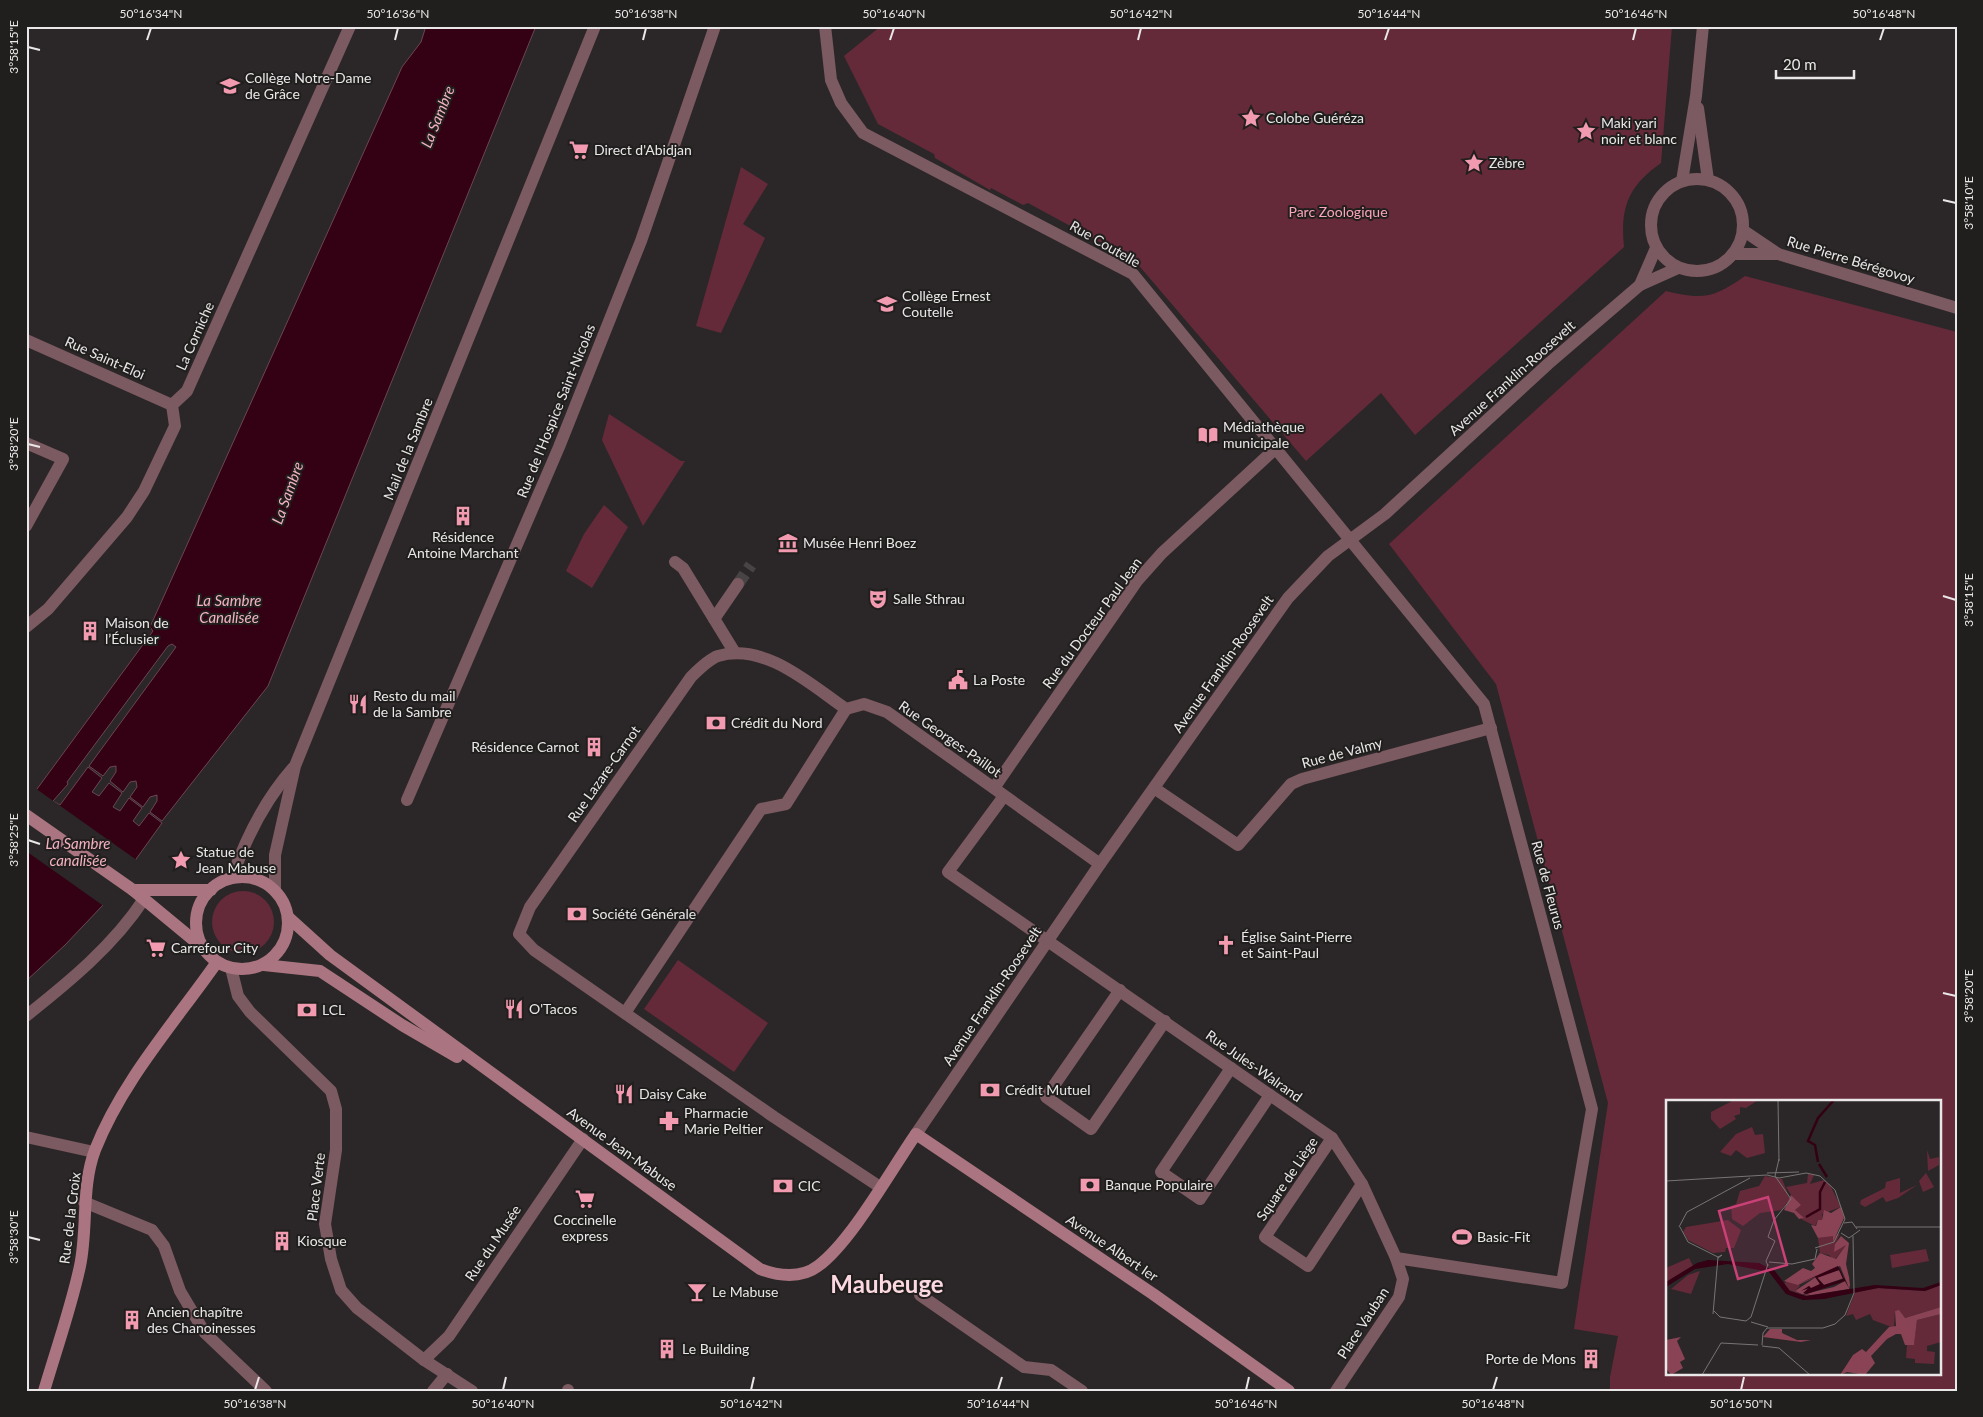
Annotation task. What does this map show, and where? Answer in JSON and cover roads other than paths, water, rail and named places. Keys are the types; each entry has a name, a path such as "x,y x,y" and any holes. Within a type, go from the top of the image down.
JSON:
{"main road":[{"path":"26,815 144,899 217,962 242,970 264,965 320,971 402,1025 511,1088"},
{"path":"203,948 197,934 196,918 201,902 220,882 232,878 247,877 255,879 275,891 284,903 288,917 288,931 283,944 275,956 264,965"},
{"path":"130,889 211,890"},
{"name":"Avenue Jean-Mabuse","path":"288,917 330,955 760,1268 772,1274 787,1276 802,1274 817,1267 850,1230 916,1134"},
{"name":"Rue de la Croix","path":"44,1391 80,1266 84,1202 94,1152 109,1120 131,1082 217,962"},
{"name":"Avenue Albert Ier","path":"916,1134 1153,1294 1289,1391"}],"street":[{"name":"La Corniche","path":"172,405 187,391 350,26"},
{"name":"Mail de la Sambre","path":"275,891 275,855 295,766 596,26"},
{"name":"Rue de l'Hospice Saint-Nicolas","path":"407,800 559,447 634,258 715,26"},
{"name":"Rue Coutelle","path":"825,26 831,80 841,103 863,133 1133,274 1349,540"},
{"path":"1682,181 1696,96 1703,26"},
{"path":"1696,96 1708,180"},
{"path":"1708,180 1721,185 1736,199 1743,218 1744,231 1734,254 1723,264 1709,271 1693,272 1678,268 1666,260 1656,248 1651,232 1652,216 1658,201 1668,189 1682,181 1708,180"},
{"path":"1744,231 1778,254"},
{"name":"Avenue Franklin-Roosevelt","path":"1640,285 1656,248"},
{"name":"Rue Pierre Bérégovoy","path":"1734,254 1778,254 1957,308"},
{"name":"Avenue Franklin-Roosevelt","path":"916,1134 1100,864 1288,598 1328,556 1385,514 1548,364 1640,285 1678,268"},
{"name":"Rue Saint-Eloi","path":"26,340 172,405"},
{"path":"28,627 48,609 127,517 144,491 175,426 172,405"},
{"path":"26,443 63,459 26,526"},
{"name":"Rue du Docteur Paul Jean","path":"1047,942 948,872 1137,581 1162,553 1276,449"},
{"name":"Rue de Fleurus","path":"1349,540 1484,704 1592,1109 1562,1283 1396,1258"},
{"path":"675,562 682,568 735,653 762,658 788,669 846,709 786,804 761,809 625,1013 774,1117 880,1187"},
{"path":"714,619 738,584"},
{"name":"Rue Lazare-Carnot","path":"625,1013 534,950 519,934 530,907 690,677 716,656 735,653"},
{"name":"Rue Georges-Paillot","path":"846,709 864,704 887,712 1100,864"},
{"name":"Rue de Valmy","path":"1154,788 1238,845 1291,784 1491,728"},
{"path":"232,878 242,849 271,793 295,766"},
{"path":"26,1016 103,949 129,921 144,899"},
{"name":"Rue Jules-Walrand","path":"1047,942 1120,990 1332,1138 1362,1184 1396,1258"},
{"name":"Place Verte","path":"231,968 238,996 261,1024 331,1091 336,1108 336,1150 325,1224 331,1259 341,1290 358,1308 424,1360 472,1391"},
{"path":"1120,990 1046,1097 1091,1129 1165,1021"},
{"path":"1231,1068 1161,1172 1200,1199 1270,1095"},
{"path":"26,1137 94,1152"},
{"name":"Square de Liège","path":"1332,1138 1266,1237 1308,1266 1362,1184"},
{"name":"Rue du Musée","path":"424,1360 449,1336 583,1139"},
{"path":"84,1202 152,1230 164,1246 180,1291 205,1333 266,1391"},
{"name":"Place Vauban","path":"1336,1391 1400,1297 1403,1279 1396,1258"},
{"path":"920,1295 1024,1367 1051,1370 1082,1391"},
{"path":"433,1391 447,1374"}],"water":[{"name":"La Sambre Canalisée","path":"426,26 536,26 268,686 162,821 150,812 157,801 157,795 150,797 143,807 130,797 137,787 136,781 130,782 123,792 110,781 116,772 116,766 110,767 103,776 89,766 176,647 172,644 168,646 67,782 68,784 53,801 60,805 88,767 102,778 92,792 99,796 109,783 122,793 113,807 120,811 129,798 142,808 133,821 139,826 149,813 162,823 103,905 65,945 26,981 26,804 153,631 150,627 402,67 421,42"}],"tunnel":[{"path":"738,584 751,565"}],"place":[{"name":"Collège Notre-Dame de Grâce","path":"230,86"},
{"name":"Colobe Guéréza","path":"1251,118"},
{"name":"Maki yari noir et blanc","path":"1586,131"},
{"name":"Direct d'Abidjan","path":"579,150"},
{"name":"Zèbre","path":"1474,163"},
{"name":"Collège Ernest Coutelle","path":"887,304"},
{"name":"Médiathèque municipale","path":"1208,435"},
{"name":"Résidence Antoine Marchant","path":"463,516"},
{"name":"Musée Henri Boez","path":"788,543"},
{"name":"Salle Sthrau","path":"878,599"},
{"name":"Maison de l’Éclusier","path":"90,631"},
{"name":"La Poste","path":"958,680"},
{"name":"Resto du mail de la Sambre","path":"358,704"},
{"name":"Crédit du Nord","path":"716,723"},
{"name":"Résidence Carnot","path":"594,747"},
{"name":"Statue de Jean Mabuse","path":"181,860"},
{"name":"Société Générale","path":"577,914"},
{"name":"Église Saint-Pierre et Saint-Paul","path":"1226,945"},
{"name":"Carrefour City","path":"156,948"},
{"name":"O'Tacos","path":"514,1009"},
{"name":"LCL","path":"307,1010"},
{"name":"Crédit Mutuel","path":"990,1090"},
{"name":"Daisy Cake","path":"624,1094"},
{"name":"Pharmacie Marie Peltier","path":"669,1121"},
{"name":"Banque Populaire","path":"1090,1185"},
{"name":"CIC","path":"783,1186"},
{"name":"Coccinelle express","path":"585,1199"},
{"name":"Basic-Fit","path":"1462,1237"},
{"name":"Kiosque","path":"282,1241"},
{"name":"Le Mabuse","path":"697,1292"},
{"name":"Ancien chapître des Chanoinesses","path":"132,1320"},
{"name":"Le Building","path":"667,1349"},
{"name":"Porte de Mons","path":"1591,1359"}],"district":[{"name":"Maubeuge","path":"887,1285"}],"water label":[{"name":"La Sambre","path":"438,117"},
{"name":"La Sambre","path":"288,493"},
{"name":"La Sambre canalisée","path":"78,852"}],"park label":[{"name":"Parc Zoologique","path":"1338,212"}]}
